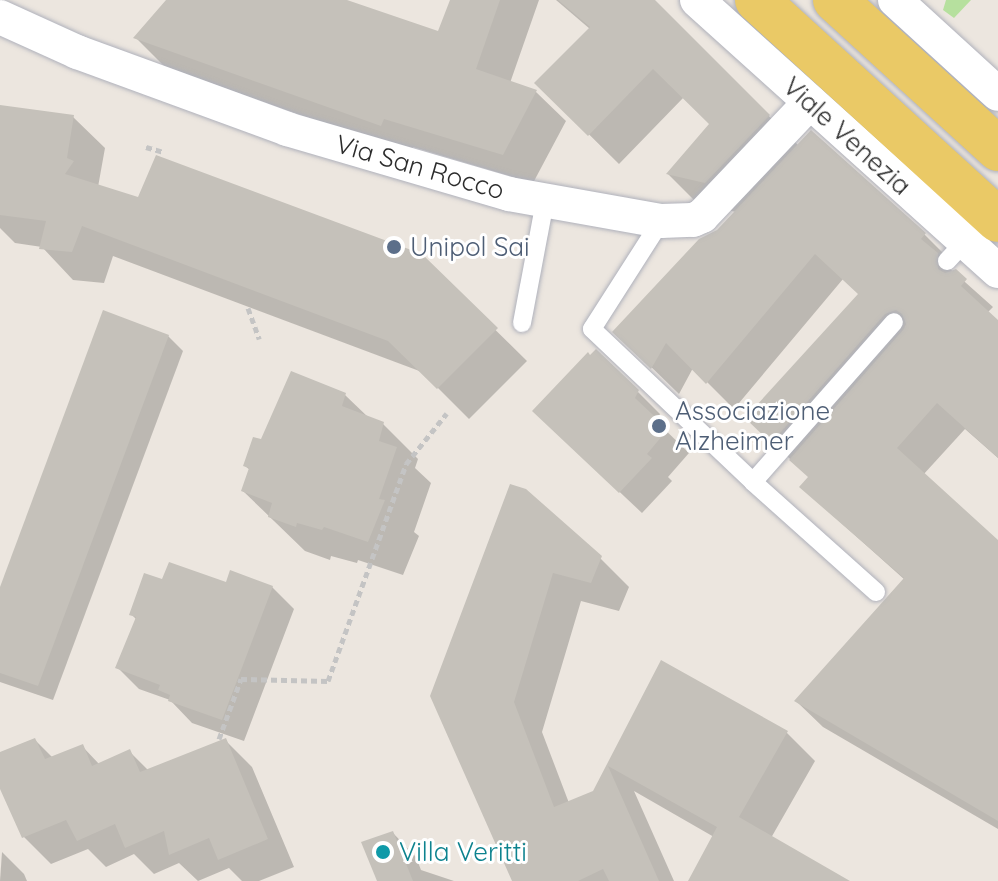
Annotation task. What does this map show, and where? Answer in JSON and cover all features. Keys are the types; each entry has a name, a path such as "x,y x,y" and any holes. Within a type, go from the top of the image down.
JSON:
{"main road":[{"name":"Viale Venezia","path":"757,0 970,241"},
{"path":"835,0 998,149"}],"street":[{"name":"Viale Venezia","path":"697,0 970,241 998,271"},
{"path":"895,0 998,94"},
{"name":"Via San Rocco","path":"0,17 77,52 287,129 545,201 661,221 693,220 702,216 810,102"}],"lane":[{"path":"522,323 545,201"},
{"path":"661,221 592,329 753,482 876,592"},
{"path":"753,482 894,322"}],"path":[{"path":"146,147 163,152"},
{"path":"248,308 259,339"},
{"path":"219,739 241,679 328,681 406,464 447,413"}],"green space":[{"path":"946,0 971,0 954,18 943,10"}],"building":[{"path":"166,0 347,0 438,31 450,0 500,0 476,69 537,90 503,155 384,119 381,126 133,38"},
{"path":"558,0 655,0 770,115 705,183 666,174 709,124 653,69 588,136 534,83 590,27"},
{"path":"0,105 74,115 67,158 74,161 65,174 138,197 156,155 422,254 498,328 437,389 388,341 82,226 72,252 39,249 46,221 0,215"},
{"path":"811,130 926,233 921,239 938,253 938,269 945,273 956,269 967,279 961,286 998,320 998,458 937,403 897,448 998,540 998,821 794,701 904,578 799,487 808,477 789,460 903,330 906,324 902,314 896,310 885,314 771,443 745,418 858,294 815,254 706,384 666,343 651,369 612,332 699,239 717,230"},
{"path":"103,310 169,335 38,686 0,673 0,587"},
{"path":"596,349 639,390 635,398 668,429 647,454 652,458 619,493 532,411 588,352 590,355"},
{"path":"291,371 346,393 342,406 384,422 379,441 397,447 379,499 385,500 368,542 324,527 322,530 297,523 296,527 268,517 272,503 241,491 249,468 243,466 253,437 261,439"},
{"path":"510,484 526,489 602,556 591,583 553,573 514,702 554,807 593,791 661,660 788,731 739,817 850,881 688,881 717,827 608,766 659,881 609,881 603,869 578,881 512,881 430,696"},
{"path":"169,562 226,582 230,570 273,586 222,720 168,701 170,695 158,690 160,685 115,668 136,617 129,615 144,573 162,579"},
{"path":"35,738 45,759 83,744 92,766 130,749 140,772 226,738 268,839 218,860 209,838 169,855 164,831 125,848 115,824 77,841 66,820 22,838 0,789 0,752"},
{"name":"Villa Veritti","path":"393,831 413,881 377,881 361,842"}],"place":[{"name":"Unipol Sai","path":"394,247"},
{"name":"Associazione Alzheimer","path":"659,426"},
{"name":"Villa Veritti","path":"383,852"}]}
